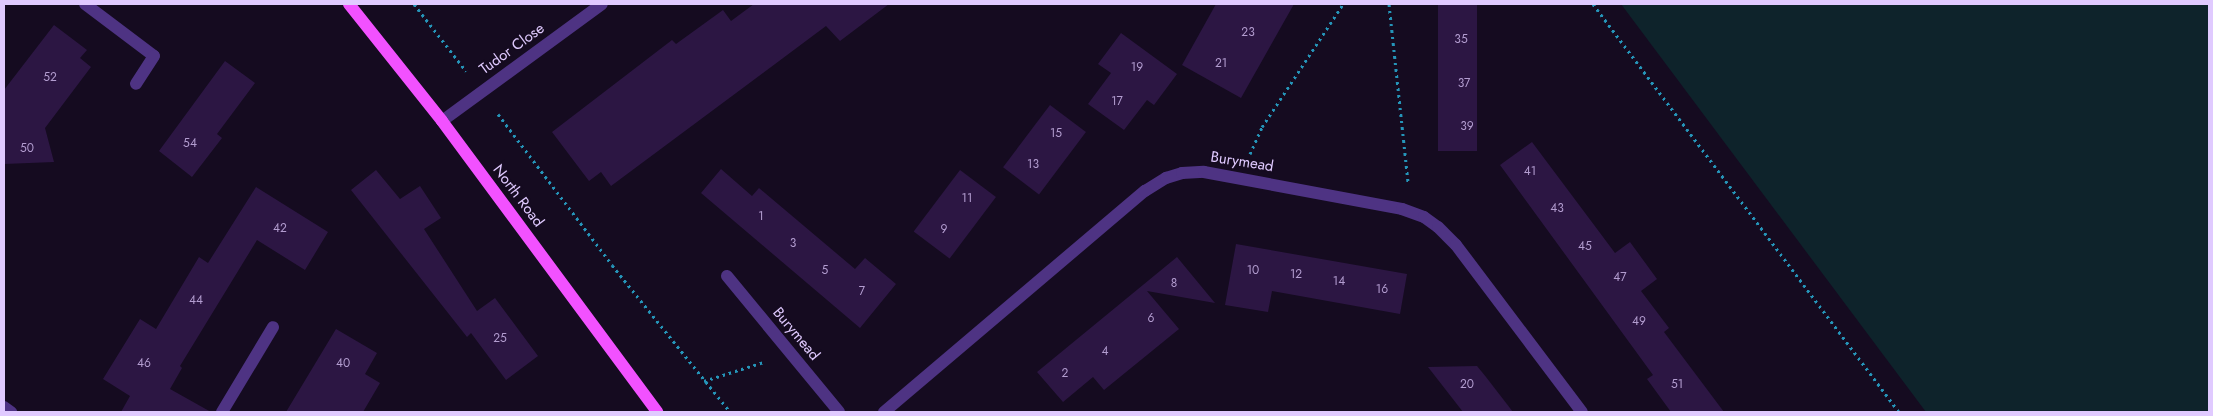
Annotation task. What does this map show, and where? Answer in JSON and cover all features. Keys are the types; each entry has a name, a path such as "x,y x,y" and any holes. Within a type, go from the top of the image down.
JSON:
{"main road":[{"name":"North Road","path":"349,4 442,121 653,411"}],"street":[{"path":"85,4 154,56 136,84"},
{"name":"Tudor Close","path":"442,121 602,4"},
{"name":"Burymead","path":"884,412 1145,191 1166,178 1182,173 1204,172 1240,177 1402,209 1424,218 1438,227 1456,246 1582,412"},
{"name":"Burymead","path":"727,276 839,412"},
{"path":"222,412 273,326"},
{"path":"4,407 11,412"}],"path":[{"path":"414,4 612,265 730,412"},
{"path":"1240,177 1262,127 1343,4"},
{"path":"1389,4 1408,188 1402,209"},
{"path":"1593,4 1899,412"},
{"path":"704,381 791,354"}],"shaded area":[{"path":"1621,4 2209,4 2209,412 1926,412"}],"building":[{"path":"754,4 889,4 840,41 826,26 611,186 601,172 589,181 552,132 672,40 676,44 723,10 731,21"},
{"path":"1216,4 1294,4 1241,98 1182,65"},
{"path":"1438,4 1477,4 1477,151 1438,151"},
{"path":"54,25 87,50 80,58 91,67 45,128 54,162 4,164 4,90"},
{"path":"1121,33 1177,74 1154,105 1147,100 1124,130 1088,104 1111,73 1098,64"},
{"path":"225,61 255,83 217,134 222,138 192,177 159,151"},
{"path":"1050,105 1086,132 1039,194 1003,167"},
{"path":"1532,142 1615,253 1630,242 1657,279 1641,291 1669,328 1664,332 1724,412 1671,412 1647,379 1653,375 1500,165"},
{"path":"721,169 752,196 759,188 855,269 865,258 896,284 860,328 701,193"},
{"path":"376,170 400,199 420,186 441,218 424,229 477,311 495,298 538,356 506,380 471,333 467,337 351,190"},
{"path":"960,170 996,197 950,259 914,231"},
{"path":"256,187 328,232 305,270 257,240 180,366 182,368 170,389 211,412 121,412 130,396 103,379 140,319 156,329 199,257 208,263"},
{"path":"1236,244 1407,274 1400,314 1272,291 1268,312 1225,305"},
{"path":"1177,257 1215,303 1147,291 1179,329 1104,390 1093,377 1063,402 1037,372"},
{"path":"336,329 377,353 365,374 380,383 363,412 286,412"},
{"path":"1477,366 1513,412 1463,412 1428,367"}]}
